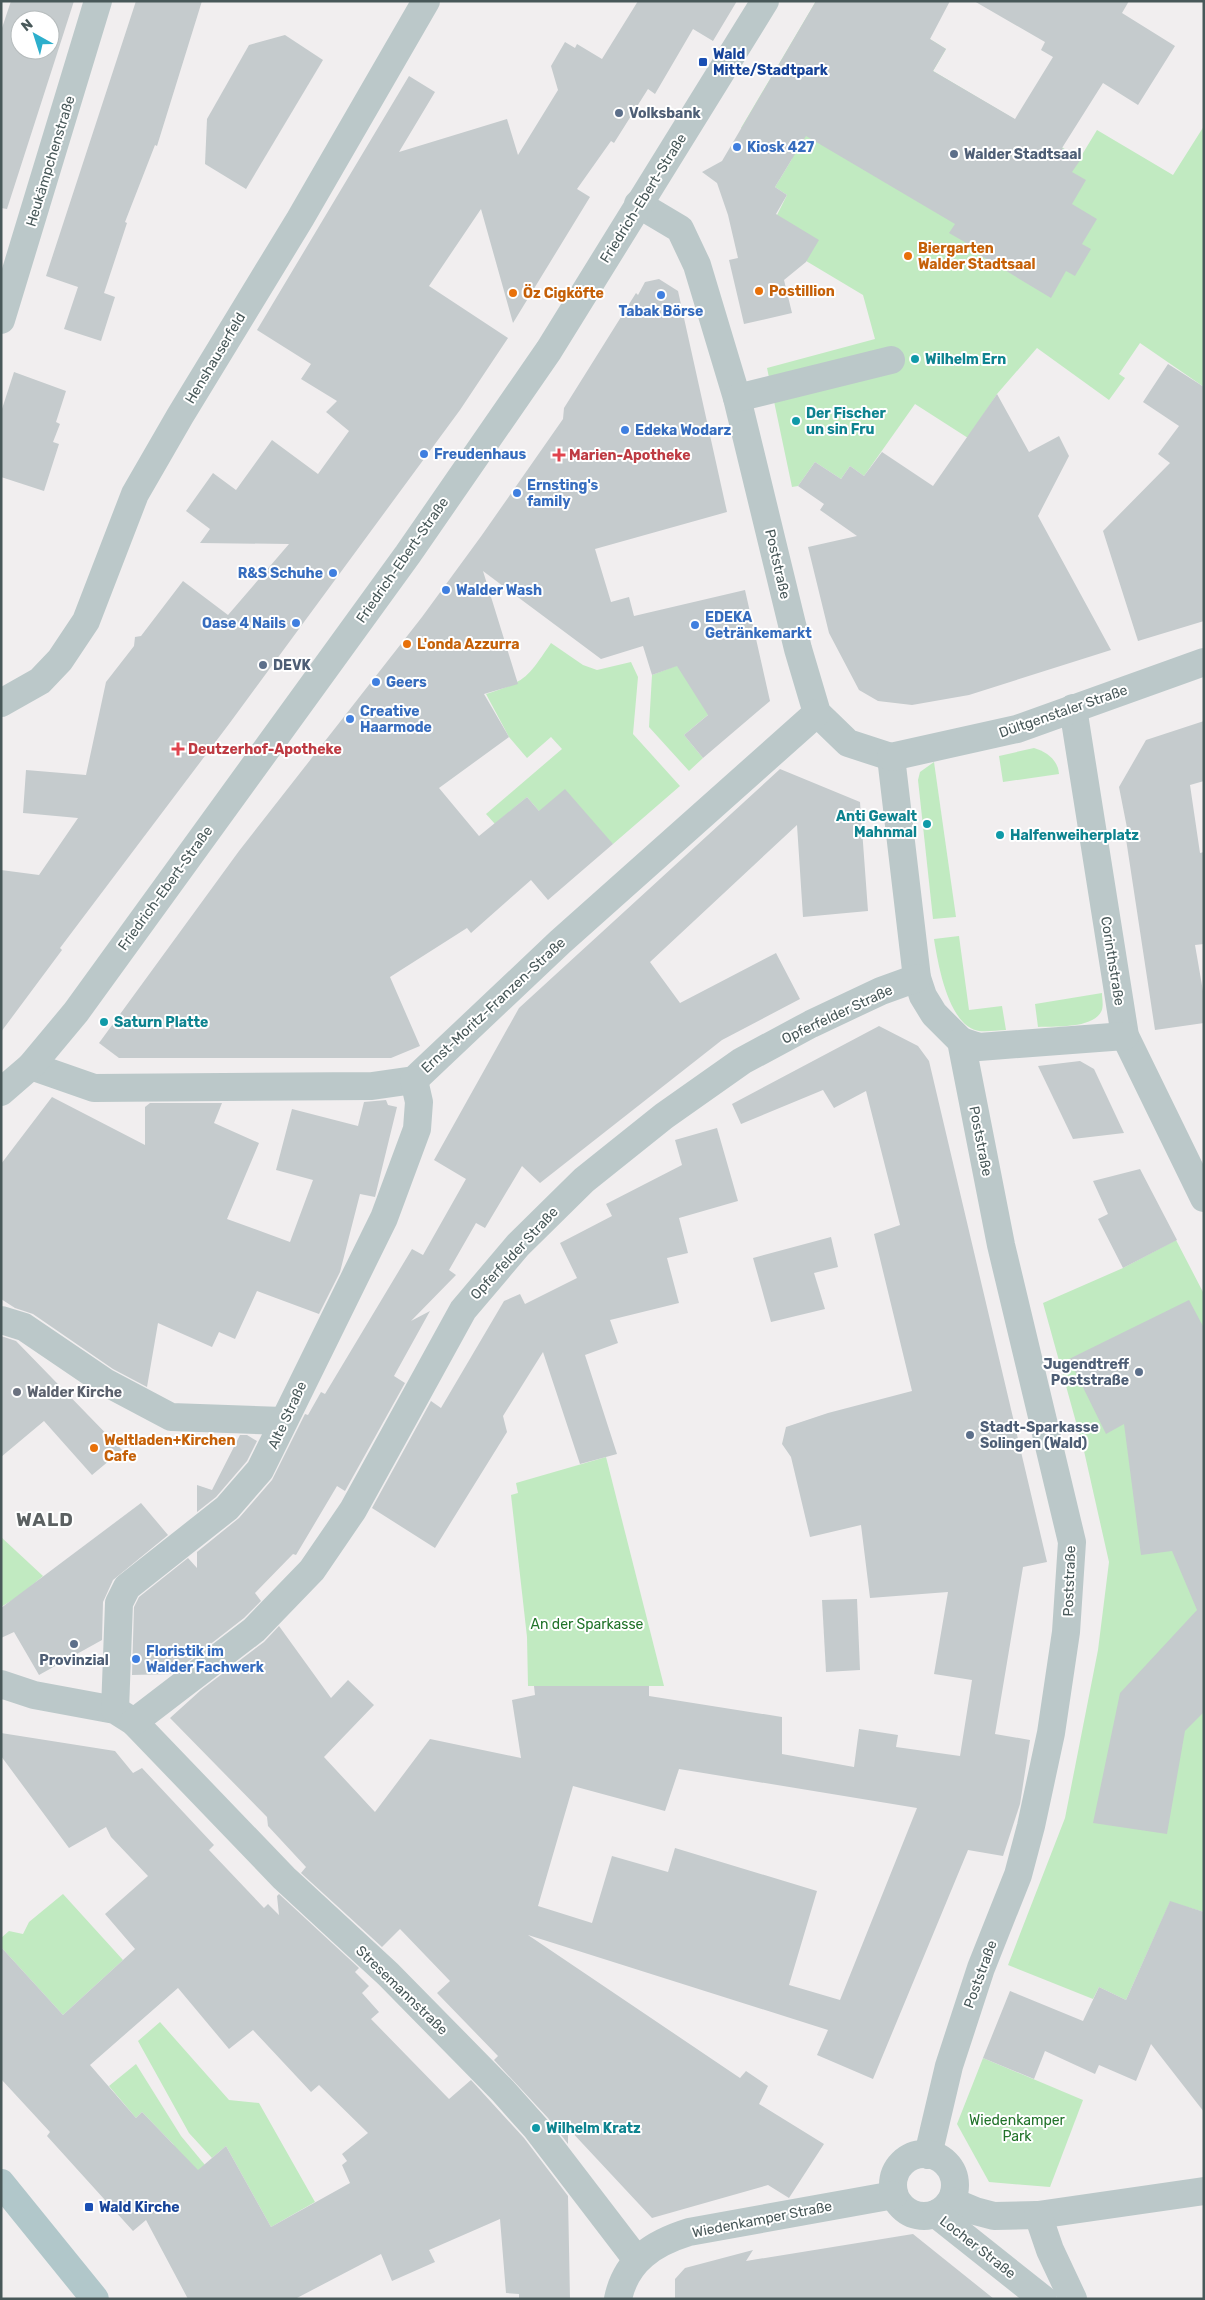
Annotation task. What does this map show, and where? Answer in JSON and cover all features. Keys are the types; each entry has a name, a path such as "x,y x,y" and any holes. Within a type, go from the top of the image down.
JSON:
{"main road":[{"path":"1,2183 95,2299"}],"street":[{"name":"Heukämpchenstraße","path":"1,320 98,1"},
{"name":"Henshauserfeld","path":"1,703 40,681 60,660 86,621 135,494 180,416 300,220 426,1"},
{"name":"Friedrich-Ebert-Straße","path":"1,1092 31,1066 76,1012 408,554 549,350 765,1"},
{"name":"Poststraße","path":"638,204 680,230 697,265 737,398 798,649 817,713 848,743 891,757"},
{"path":"737,398 891,360"},
{"name":"Dültgenstaler Straße","path":"891,757 1017,729 1204,662"},
{"name":"Corinthstraße","path":"1073,708 1125,1036 1204,1198"},
{"name":"Ernst-Moritz-Franzen-Straße","path":"31,1066 94,1088 372,1086 414,1080 560,942 817,713"},
{"path":"891,757 917,978 923,996 934,1014 961,1041 978,1046 1125,1036"},
{"name":"Opferfelder Straße","path":"124,1716 254,1630 275,1611 312,1570 353,1510 462,1310 518,1245 584,1180 664,1116 742,1061 811,1024 881,991 917,978"},
{"name":"Poststraße","path":"928,2155 949,2066 981,1968 1018,1876 1031,1826 1051,1733 1066,1632 1072,1542 1001,1245 961,1041"},
{"name":"Alte Straße","path":"124,1716 120,1603 127,1587 227,1508 260,1470 384,1218 417,1129 419,1102 414,1080"},
{"path":"1,1320 24,1327 105,1382 172,1417 283,1421"},
{"path":"1,1684 34,1695 124,1716"},
{"name":"Stresemannstraße","path":"124,1716 284,1878 388,1974 503,2091 536,2128 637,2260"},
{"path":"943,2208 955,2192 952,2172 946,2164 928,2155 912,2156 899,2167 894,2175 894,2195 899,2204 916,2216 943,2208 975,2211 994,2216 1038,2215 1204,2191"},
{"name":"Wiedenkamper Straße","path":"637,2260 655,2246 689,2232 894,2195"},
{"name":"Locher Straße","path":"943,2208 1043,2299"},
{"path":"1038,2215 1050,2250 1073,2299"},
{"path":"618,2299 626,2274 637,2260"}],"green space":[{"path":"816,1 868,1 946,49 933,71 1080,158 1097,130 1173,175 1204,126 1204,387 1140,343 1119,374 1125,378 1109,400 1037,348 997,394 968,438 915,404 864,476 850,466 841,479 815,462 798,486 792,487 767,368 875,339 863,295 766,237 787,195 775,187 792,159 741,128"},
{"path":"551,643 583,665 597,670 631,662 638,677 633,734 680,786 613,844 539,811 527,797 495,824 486,814 562,749 551,737 527,758 509,737 486,694 525,677"},
{"path":"678,665 709,714 684,735 703,758 689,771 649,727 652,675"},
{"path":"1034,748 1051,757 1059,774 1003,782 999,756"},
{"path":"934,762 956,917 933,919 918,780 920,772"},
{"path":"959,936 969,1010 1002,1006 1006,1030 979,1031 968,1027 959,1018 952,1006 938,963 934,939"},
{"path":"1102,993 1103,1005 1101,1012 1089,1021 1072,1026 1038,1027 1035,1004"},
{"path":"1176,1240 1204,1294 1204,1912 1170,1902 1126,2000 1099,1987 1093,1999 1008,1965 1065,1818 1098,1650 1109,1562 1084,1451 1043,1303 1123,1268"},
{"name":"An der Sparkasse","path":"606,1457 664,1686 528,1686 527,1637 511,1495 518,1493 516,1483"},
{"path":"1,1537 43,1576 19,1596 1,1607"},
{"path":"63,1894 123,1960 63,2015 1,1947 1,1938 9,1931 23,1934 29,1922"},
{"path":"160,2022 229,2100 259,2103 315,2202 271,2227 226,2146 212,2158 189,2133 138,2041"},
{"name":"Wiedenkamper Park","path":"983,2058 1083,2100 1050,2187 989,2182 957,2124"},
{"path":"136,2064 181,2136 205,2165 192,2176 173,2144 142,2112 136,2118 109,2086"}],"building":[{"path":"11,1 74,1 60,44 60,10 10,10 10,60 55,60 7,209 1,208 1,31"},
{"path":"136,1 202,1 157,146 155,145 125,222 127,223 104,293 115,297 101,341 64,329 78,287 46,276"},
{"path":"638,1 737,1 713,41 693,29 655,94 648,89 614,143 611,141 577,189 590,197 513,323 481,209 429,286 508,338 460,410 229,724 60,948 62,950 1,1032 1,870 39,875 78,818 23,813 26,770 86,775 106,682 134,646 135,637 141,636 183,581 228,615 289,544 200,543 210,529 186,511 213,473 236,490 272,440 318,474 349,431 326,412 337,401 301,379 311,364 257,330 409,76 435,92 399,152 507,119 518,155 558,90 551,66 565,42 575,48 577,44 602,59"},
{"path":"816,1 950,1 930,39 946,49 933,71 1015,119 1053,57 1041,50 1045,42 974,1 1129,1 1122,13 1175,46 1138,105 1103,83 1062,148 1081,159 1072,172 1086,180 1072,204 1097,219 1082,244 1091,249 1075,276 1066,271 1051,298 973,251 975,248 949,233 955,224 806,136 775,187 787,195 776,214 819,240 806,262 784,280 792,313 744,324 729,260 738,258 728,215 717,183 702,172 722,161"},
{"path":"285,35 323,60 246,189 205,164 207,119 249,45"},
{"path":"659,279 678,291 727,512 595,549 611,602 629,597 634,616 745,590 770,701 703,758 684,735 708,715 677,666 652,675 643,646 601,659 483,571 518,684 484,694 509,737 439,788 479,836 527,797 539,811 565,789 613,844 548,900 531,880 471,933 467,928 390,977 420,1046 391,1058 119,1058 99,1043 239,851 422,617 482,535 563,419 564,408 636,293 638,295 645,282"},
{"path":"1168,364 1204,387 1204,621 1138,641 1103,531 1170,463 1158,454 1179,426 1143,402"},
{"path":"14,372 66,391 56,422 60,424 53,442 59,444 44,491 1,477 1,412"},
{"path":"997,394 1029,452 1059,436 1069,456 1038,516 1111,650 969,695 912,705 878,701 859,690 829,633 808,547 857,536 820,510 824,504 798,486 815,462 841,479 850,466 864,476 882,452 933,486"},
{"path":"1204,721 1204,781 1190,785 1200,853 1204,852 1204,944 1195,945 1204,997 1204,1023 1155,1030 1126,839 1129,838 1119,787 1146,740"},
{"path":"780,769 860,802 868,911 803,917 797,825 650,962 680,1003 776,953 800,999 722,1040 540,1183 522,1166 485,1228 476,1223 449,1270 456,1275 411,1321 430,1311 394,1376 405,1383 345,1491 337,1486 296,1555 293,1554 255,1593 261,1601 244,1618 172,1674 132,1675 134,1607 139,1597 188,1558 197,1568 197,1552 239,1518 272,1480 305,1414 308,1415 321,1392 325,1394 412,1249 423,1255 466,1179 434,1160 519,1008"},
{"path":"879,1026 918,1046 929,1061 1047,1562 1023,1567 995,1734 1030,1740 1020,1804 1003,1856 968,1850 873,2079 817,2055 828,2030 528,1935 740,2078 746,2071 768,2086 759,2104 824,2144 789,2198 768,2185 652,2218 568,2128 568,2144 548,2118 494,2060 498,2056 437,1993 450,1981 400,1929 382,1947 301,1873 306,1867 268,1826 267,1817 170,1718 201,1690 264,1642 279,1626 331,1698 348,1680 374,1705 324,1757 375,1812 430,1739 521,1758 512,1700 535,1695 534,1686 649,1686 649,1696 782,1717 782,1754 854,1767 859,1729 898,1735 896,1747 960,1756 972,1680 934,1674 948,1592 870,1598 861,1525 810,1537 791,1457 782,1444 786,1427 828,1413 912,1391 874,1234 900,1225 866,1091 834,1108 823,1090 741,1124 732,1104","holes":["679,1769 917,1808 840,2000 789,1985 817,1891 675,1848 668,1872 612,1856 592,1923 538,1906 573,1786 665,1811"]},
{"path":"1080,1061 1094,1069 1124,1133 1073,1139 1038,1066"},
{"path":"52,1097 145,1145 145,1107 150,1103 222,1103 214,1123 259,1143 227,1219 290,1242 313,1180 276,1170 292,1109 358,1126 364,1102 386,1100 388,1105 397,1107 375,1197 360,1194 340,1272 319,1314 257,1291 235,1339 219,1332 212,1347 158,1323 147,1387 113,1369 33,1314 15,1308 1,1299 1,1164"},
{"path":"717,1128 738,1201 679,1218 688,1253 667,1258 679,1303 610,1320 618,1343 585,1355 617,1454 580,1464 543,1352 503,1416 507,1432 435,1548 372,1508 431,1401 441,1408 504,1301 520,1294 525,1304 577,1278 560,1243 612,1216 606,1204 682,1165 675,1140"},
{"path":"1140,1169 1177,1240 1123,1268 1098,1219 1108,1214 1093,1181"},
{"path":"831,1237 838,1267 814,1273 825,1309 771,1322 753,1258"},
{"path":"1189,1300 1204,1328 1204,1712 1185,1731 1167,1834 1093,1823 1120,1693 1197,1610 1172,1551 1141,1555 1124,1424 1106,1434 1069,1359"},
{"path":"1,1336 16,1341 122,1450 92,1475 44,1421 1,1457"},
{"path":"240,1435 247,1435 257,1441 247,1461 216,1497 197,1512 197,1485 212,1490"},
{"path":"141,1503 168,1535 113,1580 103,1602 102,1640 39,1675 14,1632 1,1638 1,1608"},
{"path":"857,1599 860,1670 826,1672 822,1600"},
{"path":"1,1733 115,1751 133,1773 142,1768 214,1845 209,1850 264,1908 268,1904 279,1915 277,1896 279,1894 359,1968 355,1972 369,1986 362,1993 379,2012 371,2019 449,2099 471,2080 524,2138 568,2196 570,2299 519,2299 519,2294 506,2293 500,2219 429,2250 435,2262 392,2281 381,2254 295,2299 188,2299 146,2220 133,2231 47,2136 50,2132 1,2079 1,1947 63,2015 135,1949 105,1914 148,1876 111,1837 106,1827 69,1848 1,1756","holes":["178,1988 229,2049 253,2030 311,2092 319,2085 368,2133 342,2154 347,2161 342,2165 350,2183 271,2227 226,2146 198,2170 142,2112 136,2118 90,2065"]},
{"path":"1170,1901 1204,1912 1204,2112 1151,2044 1136,2081 1099,2065 1095,2074 1045,2051 1034,2079 983,2058 1010,1991 1083,2021 1099,1987 1126,2000"},
{"path":"913,2234 994,2299 675,2299 675,2279 685,2268 753,2250 746,2261"}],"place":[{"name":"Wald Mitte/Stadtpark","path":"703,62"},
{"name":"Volksbank","path":"619,113"},
{"name":"Kiosk 427","path":"737,147"},
{"name":"Walder Stadtsaal","path":"954,154"},
{"name":"Biergarten Walder Stadtsaal","path":"908,256"},
{"name":"Postillion","path":"759,291"},
{"name":"Öz Cigköfte","path":"513,293"},
{"name":"Tabak Börse","path":"661,295"},
{"name":"Wilhelm Ern","path":"915,359"},
{"name":"Der Fischer un sin Fru","path":"796,421"},
{"name":"Edeka Wodarz","path":"625,430"},
{"name":"Freudenhaus","path":"424,454"},
{"name":"Marien-Apotheke","path":"559,455"},
{"name":"Ernsting's family","path":"517,493"},
{"name":"R&S Schuhe","path":"333,573"},
{"name":"Walder Wash","path":"446,590"},
{"name":"Oase 4 Nails","path":"296,623"},
{"name":"EDEKA Getränkemarkt","path":"695,625"},
{"name":"L'onda Azzurra","path":"407,644"},
{"name":"DEVK","path":"263,665"},
{"name":"Geers","path":"376,682"},
{"name":"Creative Haarmode","path":"350,719"},
{"name":"Deutzerhof-Apotheke","path":"178,749"},
{"name":"Anti Gewalt Mahnmal","path":"927,824"},
{"name":"Halfenweiherplatz","path":"1000,835"},
{"name":"Saturn Platte","path":"104,1022"},
{"name":"Jugendtreff Poststraße","path":"1139,1372"},
{"name":"Walder Kirche","path":"17,1392"},
{"name":"Stadt-Sparkasse Solingen (Wald)","path":"970,1435"},
{"name":"Weltladen+Kirchen Cafe","path":"94,1448"},
{"name":"Provinzial","path":"74,1644"},
{"name":"Floristik im Walder Fachwerk","path":"136,1659"},
{"name":"Wilhelm Kratz","path":"536,2128"},
{"name":"Wald Kirche","path":"89,2207"}],"district":[{"name":"WALD","path":"45,1519"}]}
